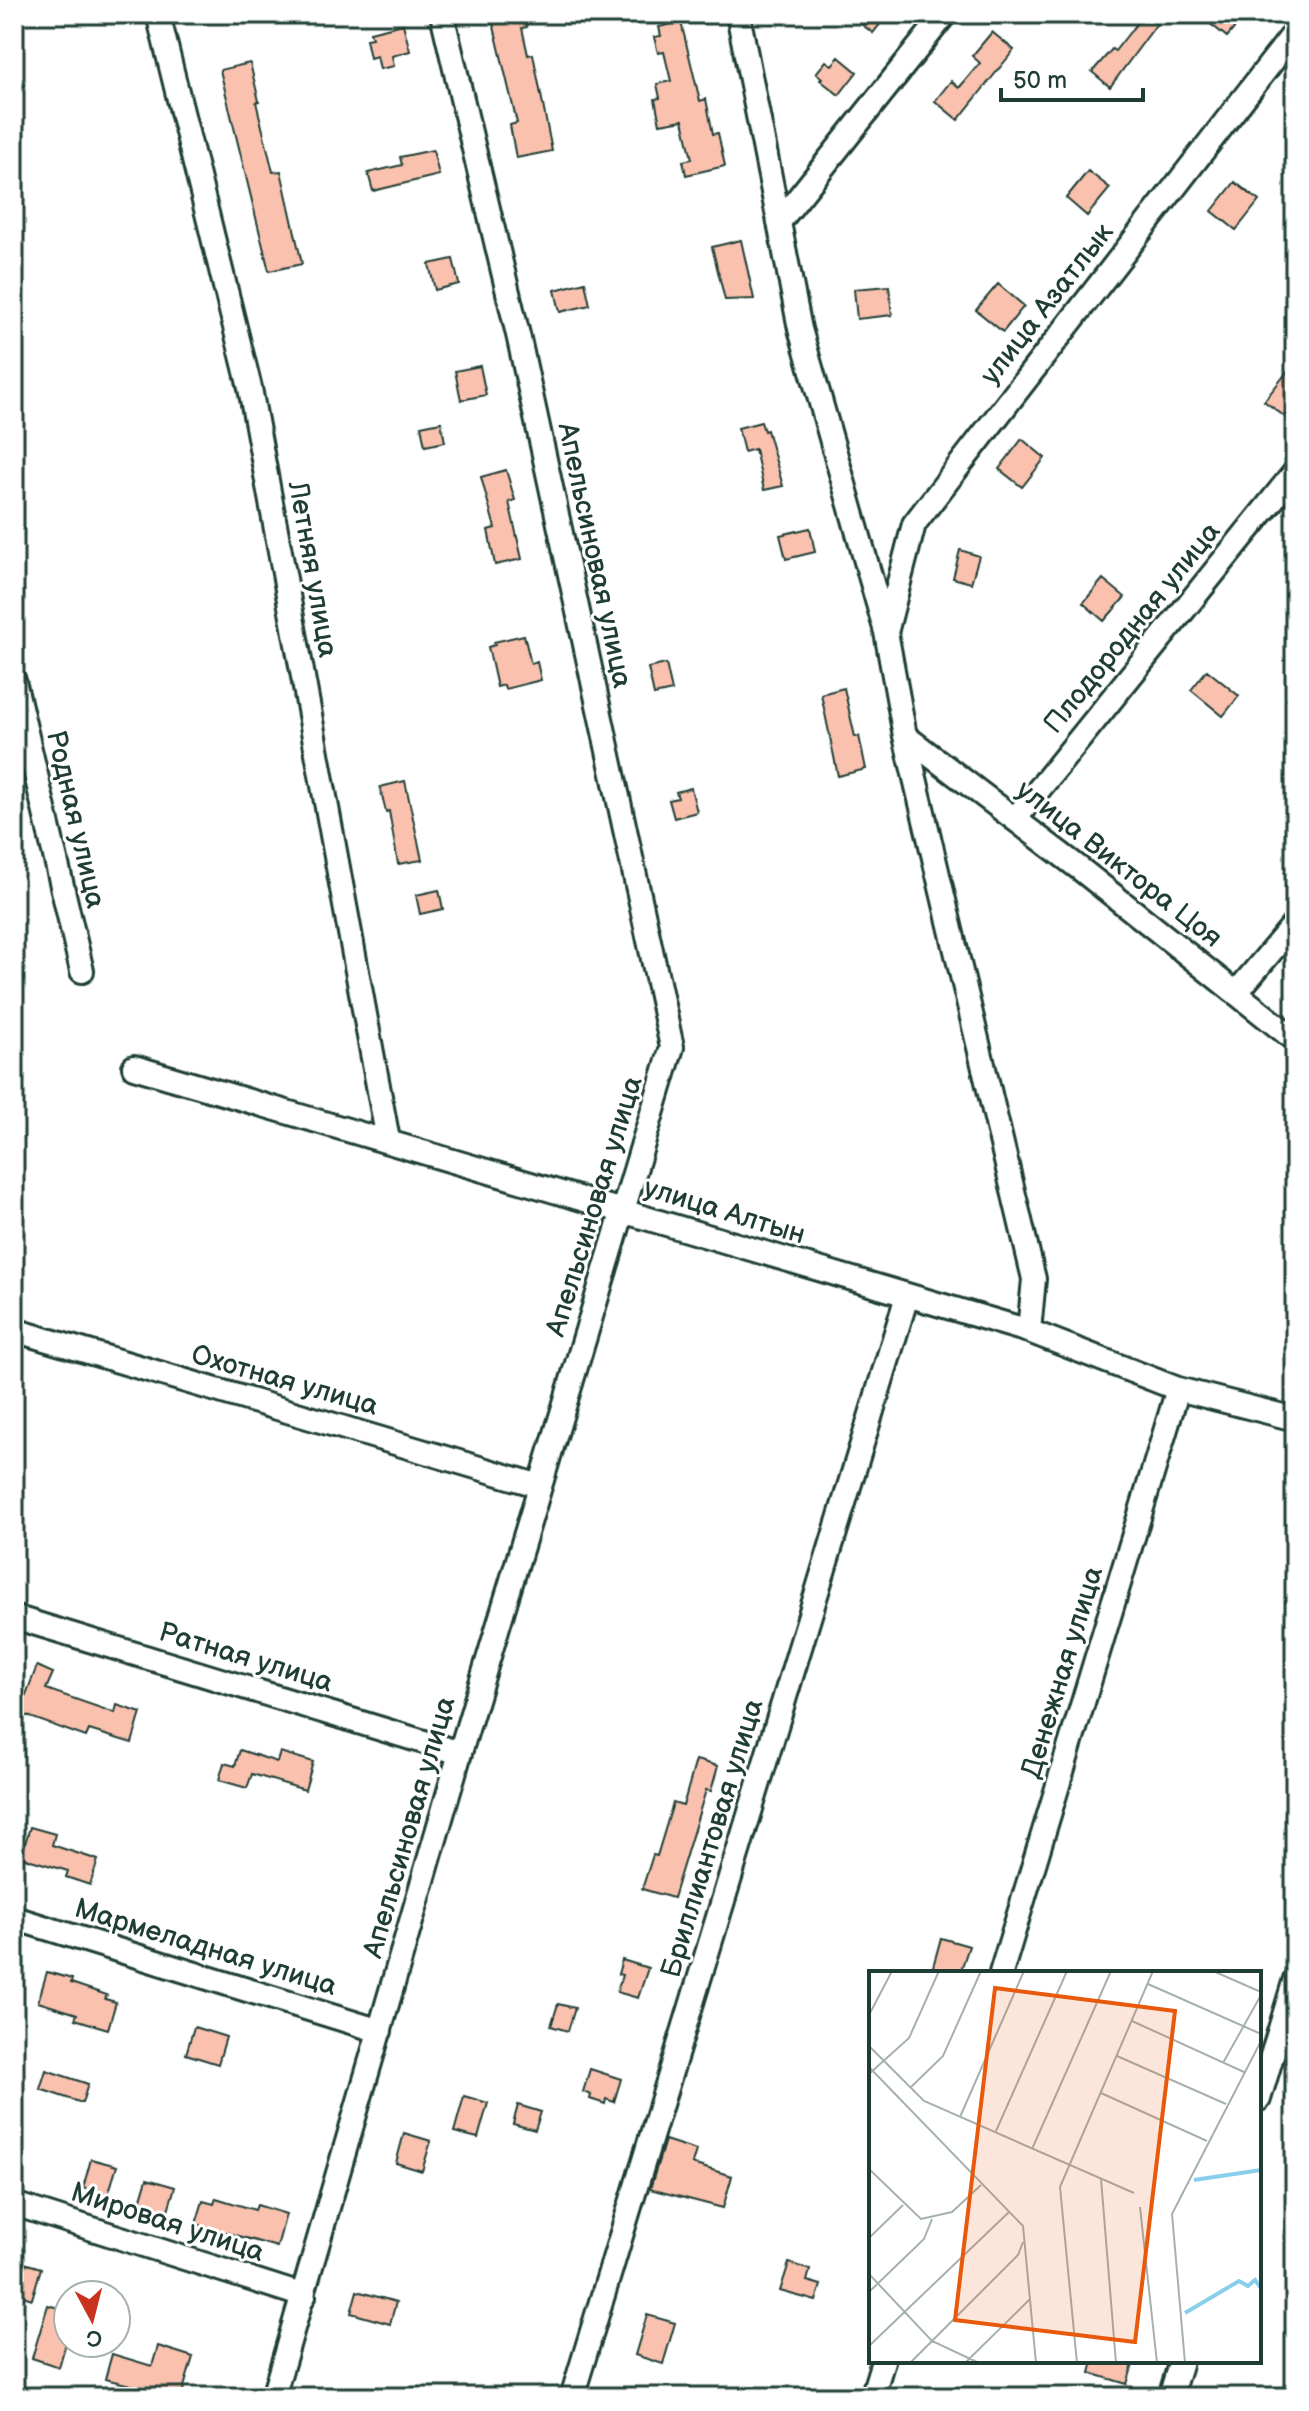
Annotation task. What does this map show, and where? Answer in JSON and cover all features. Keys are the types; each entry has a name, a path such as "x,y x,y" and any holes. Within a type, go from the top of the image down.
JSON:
{"street":[{"name":"Летняя улица","path":"158,14 250,388 388,1140"},
{"name":"Апельсиновая улица","path":"273,2397 460,1753 672,1047 519,339 442,14"},
{"path":"738,14 800,329 886,632 905,736 1034,1279 1029,1331"},
{"path":"780,221 945,14"},
{"name":"улица Азатлык","path":"886,632 914,524 1295,32"},
{"name":"Плодородная улица","path":"1015,819 1295,472"},
{"name":"Родная улица","path":"14,681 82,971"},
{"name":"улица Виктора Цоя","path":"905,736 1295,1040"},
{"path":"1237,992 1295,923"},
{"name":"улица Алтын","path":"134,1067 1029,1331 1178,1389 1295,1419"},
{"name":"Бриллиантовая улица","path":"572,2397 907,1296"},
{"name":"Охотная улица","path":"14,1330 540,1486"},
{"name":"Денежная улица","path":"1002,1971 1178,1389"},
{"name":"Ратная улица","path":"14,1617 460,1753"},
{"name":"Мармеладная улица","path":"14,1918 380,2031"},
{"path":"1261,2092 1295,1979"},
{"name":"Мировая улица","path":"14,2204 304,2296"},
{"path":"872,2397 882,2363"},
{"path":"1170,2397 1180,2363"}],"building":[{"path":"491,14 524,14 527,27 522,28 528,55 533,54 552,151 516,158 510,125 517,123"},
{"path":"867,14 888,14 873,33 860,23"},
{"path":"1144,14 1164,14 1110,87 1092,72 1112,49 1115,51"},
{"path":"1198,14 1246,14 1227,37"},
{"path":"681,22 700,101 706,99 713,134 718,133 725,166 686,175 683,161 692,159 683,120 660,124 655,99 660,98 657,84 671,81 664,52 658,53 654,37 661,36 659,27"},
{"path":"403,24 410,51 392,56 394,66 380,69 377,56 370,58 366,39 372,38 370,32"},
{"path":"992,32 1014,50 958,120 935,101 951,81 959,88 980,63 972,56"},
{"path":"839,57 857,72 839,95 816,73 826,61 832,65"},
{"path":"250,63 273,172 281,171 302,264 269,271 220,70"},
{"path":"433,150 439,175 373,191 368,173 402,165 400,157"},
{"path":"1088,171 1110,188 1087,216 1066,198"},
{"path":"1235,182 1259,201 1236,230 1212,211"},
{"path":"741,240 754,299 725,300 712,247"},
{"path":"453,259 459,284 435,290 429,264"},
{"path":"585,282 590,305 560,312 555,290"},
{"path":"998,284 1024,306 1003,332 976,310"},
{"path":"889,286 892,315 857,319 854,289"},
{"path":"1295,362 1295,410 1288,419 1264,401"},
{"path":"480,366 486,395 461,400 455,371"},
{"path":"441,422 445,442 425,446 421,426"},
{"path":"761,422 764,431 767,430 783,486 764,490 755,449 744,452 738,428"},
{"path":"1022,439 1045,458 1022,487 999,469"},
{"path":"506,470 515,500 509,502 522,559 495,565 488,530 495,528 481,477"},
{"path":"810,528 815,552 786,559 780,535"},
{"path":"960,550 979,556 971,583 953,578"},
{"path":"1103,579 1125,597 1104,621 1083,603"},
{"path":"524,635 531,664 537,662 541,680 505,689 504,685 497,687 488,647 495,645 494,642"},
{"path":"666,664 672,691 654,695 648,668"},
{"path":"1207,670 1239,696 1223,716 1191,690"},
{"path":"844,688 866,769 838,776 821,694"},
{"path":"405,781 422,860 398,864 389,811 386,812 380,787"},
{"path":"691,788 697,812 674,818 669,800 678,798 676,792"},
{"path":"439,890 443,909 420,914 416,895"},
{"path":"37,1666 53,1673 46,1689 115,1713 117,1705 141,1713 132,1743 89,1730 86,1737 19,1713"},
{"path":"240,1750 277,1762 280,1752 313,1762 305,1790 252,1774 247,1788 219,1780 224,1763 235,1766"},
{"path":"696,1760 718,1766 711,1791 706,1790 673,1898 642,1889 653,1855 657,1856 673,1803 683,1806"},
{"path":"30,1827 55,1834 52,1845 98,1860 90,1885 66,1877 68,1871 21,1857"},
{"path":"941,1938 969,1946 961,1971 932,1970"},
{"path":"622,1960 648,1968 638,1998 617,1992"},
{"path":"47,1972 72,1979 71,1983 107,1995 105,1999 116,2002 108,2029 75,2019 77,2014 38,2002"},
{"path":"558,2004 575,2008 568,2031 551,2026"},
{"path":"194,2027 226,2037 218,2064 186,2054"},
{"path":"590,2069 621,2079 614,2102 606,2099 605,2104 590,2099 591,2095 583,2092"},
{"path":"46,2070 88,2084 82,2103 40,2089"},
{"path":"464,2096 488,2103 478,2138 454,2132"},
{"path":"518,2105 541,2112 535,2130 513,2124"},
{"path":"404,2133 431,2141 422,2171 396,2163"},
{"path":"665,2140 696,2150 692,2164 732,2176 723,2208 650,2189"},
{"path":"91,2159 117,2166 108,2195 83,2188"},
{"path":"147,2179 175,2187 165,2220 137,2212"},
{"path":"216,2198 255,2210 257,2205 286,2214 277,2247 196,2224 203,2201 214,2204"},
{"path":"14,2260 41,2268 32,2299 14,2293"},
{"path":"789,2263 810,2270 807,2281 821,2285 816,2301 780,2291"},
{"path":"357,2291 396,2302 390,2324 351,2313"},
{"path":"48,2305 52,2306 52,2359 61,2359 59,2367 32,2358"},
{"path":"647,2315 675,2323 663,2364 635,2355"},
{"path":"158,2346 193,2357 181,2397 105,2379 111,2359 129,2359 152,2366"},
{"path":"1092,2363 1133,2363 1127,2384 1090,2373"}]}
